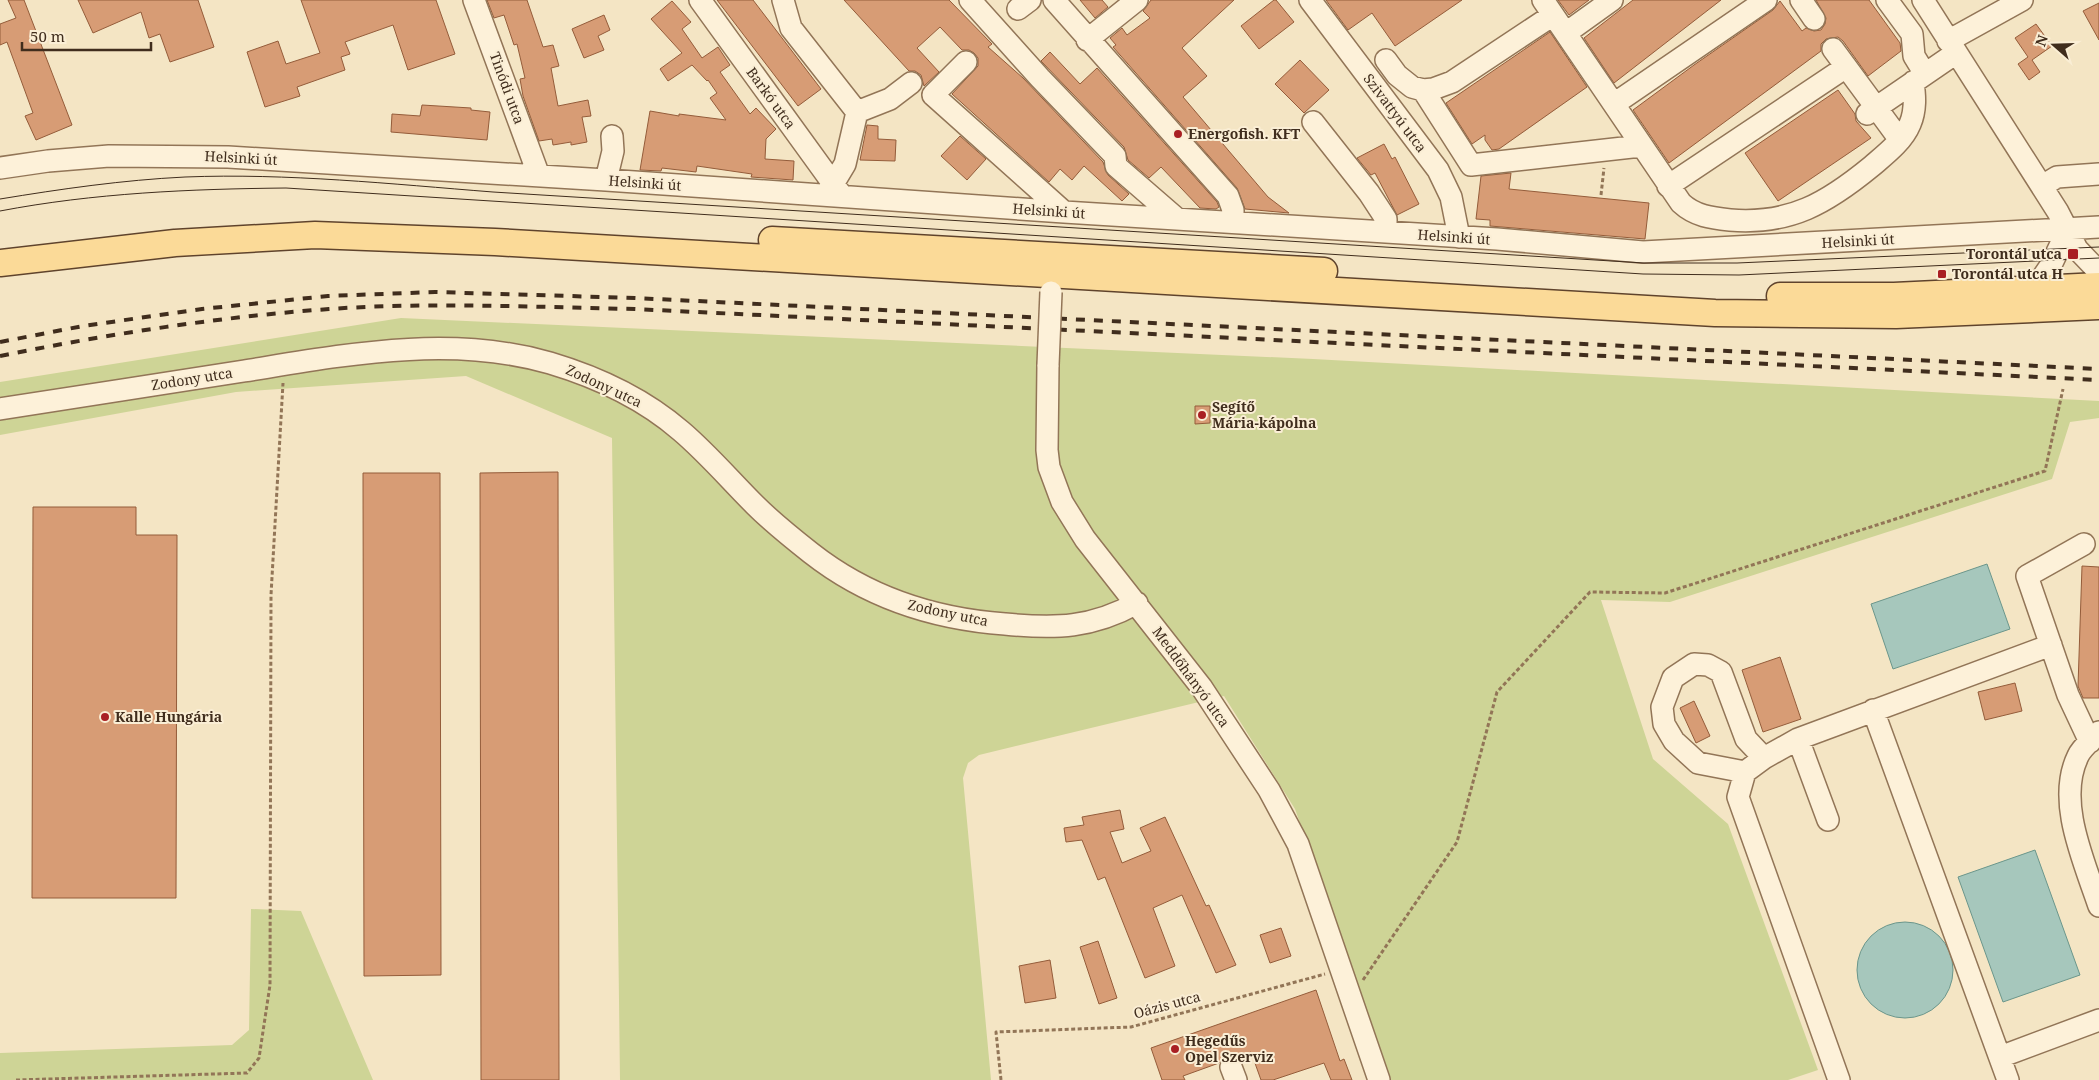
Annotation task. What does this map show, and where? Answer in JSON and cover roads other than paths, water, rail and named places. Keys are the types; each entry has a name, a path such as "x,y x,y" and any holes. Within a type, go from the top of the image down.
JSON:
{"main road":[{"path":"0,246 224,223 363,219 1071,256 1715,296 1894,296 2099,286"},
{"path":"0,262 175,243 315,234 405,237 1051,283 1716,313 1896,315 2099,306"},
{"path":"1033,254 1044,263 1051,283"},
{"path":"1051,283 1059,263 1071,256"}],"street":[{"name":"Tinódi utca","path":"474,0 539,176"},
{"name":"Barkó utca","path":"700,0 838,190"},
{"path":"783,0 791,28 857,112"},
{"path":"970,0 1040,78 1115,156 1116,166 1176,218"},
{"path":"1054,0 1228,196 1233,210 1233,222"},
{"path":"1088,40 1137,0"},
{"name":"Szivattyú utca","path":"1310,0 1438,170 1452,196 1459,237"},
{"path":"1566,33 1612,0"},
{"path":"1614,104 1766,0"},
{"path":"1801,0 1814,19"},
{"path":"1386,60 1402,80 1412,87 1423,90 1439,88 1452,82 1548,8 1681,203 1689,210 1714,218 1744,221 1781,218 1810,208 1860,176 1900,140 1908,128 1913,115 1919,78 1912,34 1887,0"},
{"path":"1923,0 2042,186 2068,229 2077,248 2099,272"},
{"path":"1872,111 1919,78 1952,47 2022,0"},
{"path":"1833,49 1872,111 1900,140"},
{"path":"966,62 934,95 1064,212"},
{"path":"1668,186 1846,67"},
{"path":"857,112 890,99 911,83"},
{"path":"1423,90 1471,165 1642,146"},
{"path":"838,190 857,112"},
{"path":"1313,122 1369,193 1386,219 1386,232"},
{"path":"606,180 613,151 612,136"},
{"name":"Helsinki út","path":"0,168 48,161 109,156 210,156 606,180 838,190 1064,212 1459,237 1643,252 2099,226"},
{"path":"2042,186 2057,178 2099,174"},
{"path":"2068,229 2099,251"},
{"path":"2034,290 2051,265 2068,229"},
{"name":"Meddőhányó utca","path":"1051,283 1047,450 1056,488 1062,502 1081,532 1202,688 1269,790 1298,844 1379,1080"},
{"name":"Zodony utca","path":"0,409 284,364 396,349 442,348 510,354 547,362 568,369 618,390 649,407 679,430 758,508 813,554 861,586 887,598 938,613 991,623 1058,627 1095,622 1116,615 1137,603"},
{"path":"2084,544 2027,576 2068,695 2095,737 2078,755 2068,791 2078,846 2098,902"},
{"path":"1839,1080 1738,797 1745,772 1764,758 1798,739 2051,645"},
{"path":"1745,772 1698,763 1674,741 1664,724 1662,707 1673,678 1694,664 1708,665 1721,672 1746,739 1764,758"},
{"path":"1874,710 2008,1080"},
{"path":"1798,739 1828,820"},
{"path":"2000,1057 2099,1020"}],"water":[{"path":"1987,564 2010,629 1893,669 1871,604"},
{"path":"2035,850 2080,975 2003,1002 1958,877"},
{"path":"1905,922 1923,926 1939,936 1949,952 1953,970 1949,988 1939,1004 1923,1014 1905,1018 1887,1014 1871,1004 1861,988 1857,970 1861,952 1871,936 1887,926"}],"tram line":[{"path":"0,199 69,188 139,180 224,176 339,180 493,192 1644,263 1737,263 2099,247"},
{"path":"0,211 71,200 142,193 286,188 1643,274 1739,275 2099,258"}],"railway":[{"path":"0,342 83,326 202,309 328,296 435,292 635,298 2099,369"},
{"path":"0,356 123,334 287,312 367,307 482,306 635,309 2099,380"}],"place":[{"name":"Energofish. KFT","path":"1178,134"},
{"name":"Torontál utca","path":"2073,254"},
{"name":"Torontál utca H","path":"1942,274"},
{"name":"Segítő Mária-kápolna","path":"1202,415"},
{"name":"Kalle Hungária","path":"105,717"},
{"name":"Hegedűs Opel Szerviz","path":"1175,1049"}]}
